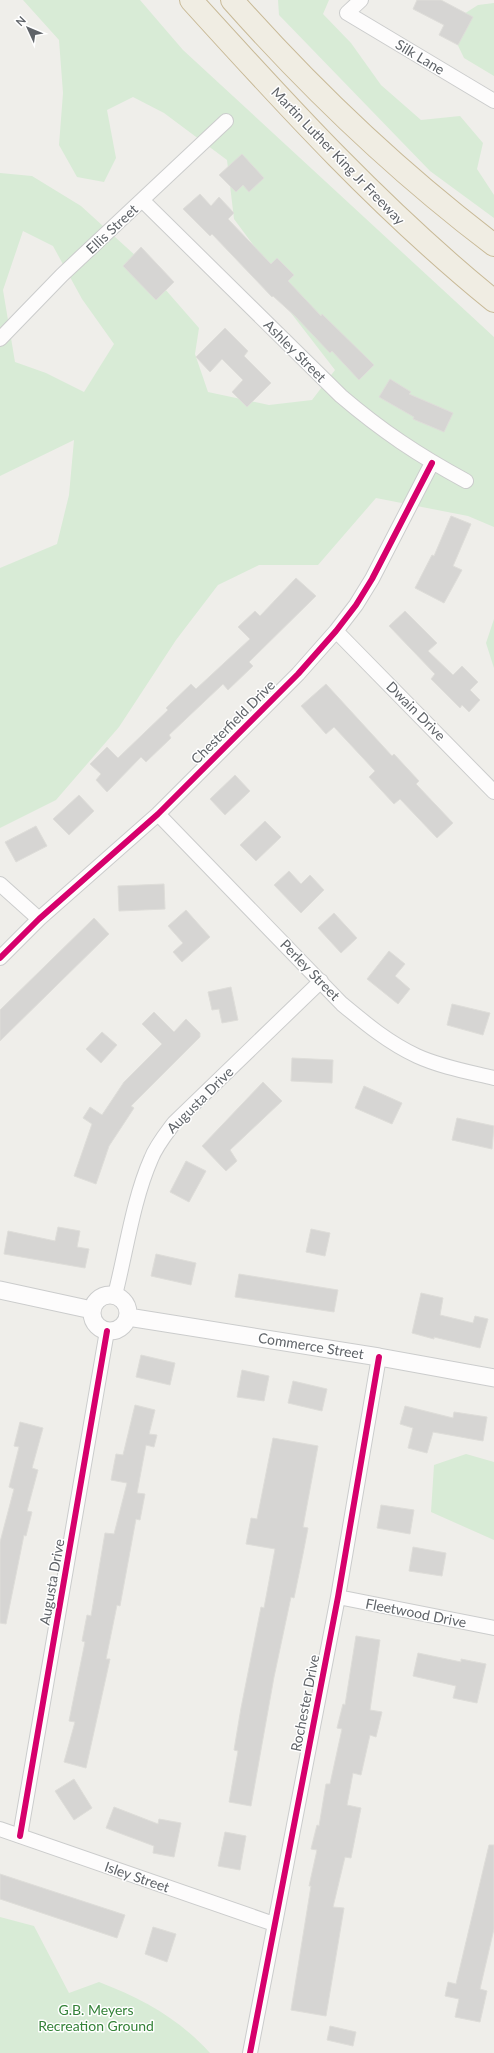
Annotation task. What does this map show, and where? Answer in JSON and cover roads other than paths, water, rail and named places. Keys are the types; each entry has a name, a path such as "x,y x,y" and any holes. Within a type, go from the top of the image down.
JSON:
{"highway":[{"name":"Martin Luther King Jr Freeway","path":"192,0 314,134 381,201 421,239 494,301"},
{"path":"232,0 314,87 419,183 494,245"},
{"path":"419,183 494,235"}],"street":[{"name":"Silk Lane","path":"361,0 347,13 494,101"},
{"name":"Ellis Street","path":"0,339 62,275 226,121"},
{"name":"Ashley Street","path":"142,200 341,396 372,423 406,447 466,480"},
{"name":"Chesterfield Drive","path":"0,958 39,919 158,814 298,674 356,605 372,579 432,462"},
{"name":"Dwain Drive","path":"336,630 494,792"},
{"name":"Perley Street","path":"158,814 321,981 366,1024 391,1042 418,1056 438,1064 494,1078"},
{"path":"0,884 39,919"},
{"name":"Augusta Drive","path":"115,1295 144,1177 161,1140 174,1123 321,981"},
{"path":"0,1290 92,1310"},
{"path":"115,1295 123,1300 127,1305 128,1317 120,1329 108,1331 98,1327 94,1322 92,1310 102,1296 115,1295"},
{"name":"Commerce Street","path":"128,1317 379,1357 494,1378"},
{"name":"Augusta Drive","path":"20,1836 108,1331"},
{"name":"Rochester Drive","path":"250,2053 338,1597 379,1357"},
{"name":"Fleetwood Drive","path":"338,1597 494,1628"},
{"name":"Isley Street","path":"0,1829 274,1924"}],"park label":[{"name":"G.B. Meyers Recreation Ground","path":"96,2018"}]}
